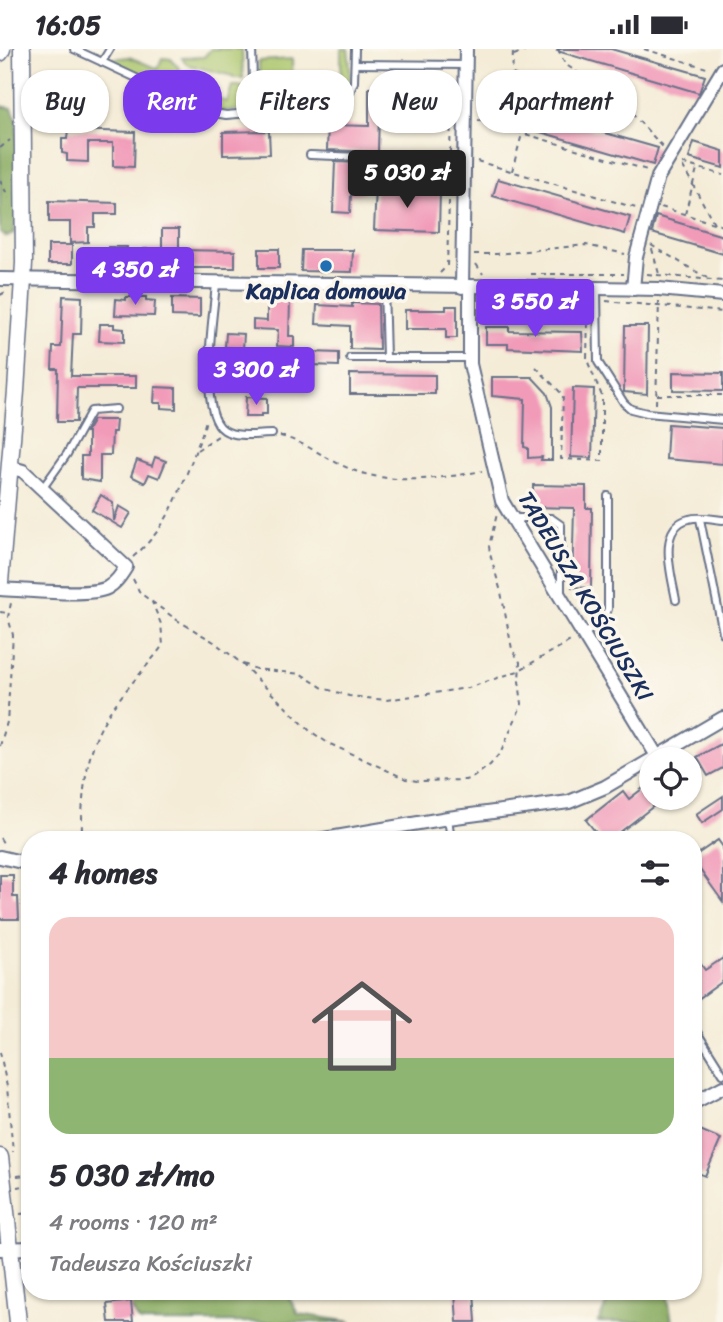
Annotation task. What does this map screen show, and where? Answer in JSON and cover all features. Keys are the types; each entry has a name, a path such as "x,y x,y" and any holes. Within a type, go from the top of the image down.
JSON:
{"street":[{"path":"0,582 9,467 17,284 22,49"},
{"name":"TADEUSZA KOŚCIUSZKI","path":"466,49 470,161 466,287 470,358 502,501 651,747"},
{"path":"634,289 636,257 659,174 722,71"},
{"path":"0,279 17,284 216,283 597,288 659,289 723,295"},
{"path":"0,589 106,589 126,567 23,471 9,467"},
{"path":"673,747 723,718"},
{"path":"371,831 569,802 605,787 639,767"},
{"path":"4,853 21,860"},
{"path":"702,1098 723,1087"},
{"path":"7,1155 5,1250 18,1322"}],"lane":[{"path":"74,49 209,112 236,114"},
{"path":"102,62 110,49"},
{"path":"252,49 253,70"},
{"path":"354,82 355,49"},
{"path":"355,64 466,65"},
{"path":"310,155 470,161"},
{"path":"216,283 209,404 221,428 233,434 272,434"},
{"path":"384,285 386,358"},
{"path":"597,288 598,362 624,403 638,411 723,420"},
{"path":"350,358 470,358"},
{"path":"42,489 67,454 91,411 116,409"},
{"path":"582,635 603,621 608,609 608,496"},
{"path":"512,518 551,517 561,525 561,599"},
{"path":"676,600 669,561 669,540 675,526 688,519 723,520"},
{"path":"699,519 723,633"},
{"path":"448,818 450,831"},
{"path":"702,1040 723,1074"}],"path":[{"path":"512,70 513,49"},
{"path":"513,56 529,49"},
{"path":"558,49 565,65 572,70"},
{"path":"645,49 722,71"},
{"path":"637,119 670,154"},
{"path":"512,171 522,133 659,174"},
{"path":"470,161 685,214 723,226"},
{"path":"714,223 681,163 723,175"},
{"path":"685,214 697,168"},
{"path":"0,180 12,203"},
{"path":"656,414 659,274 651,244 707,279"},
{"path":"473,254 586,245 636,257"},
{"path":"528,274 634,273 723,281"},
{"path":"0,295 17,284"},
{"path":"536,367 563,395 561,459 602,461 602,396 587,360 587,313"},
{"path":"656,395 723,395"},
{"path":"209,404 203,435 176,504 160,529 146,546 132,557 126,567 141,593 177,620 215,642 241,663 310,731 328,743 406,779 417,781 472,778 490,765 501,752 520,711 520,662 512,649 489,546 498,509"},
{"path":"196,450 210,439 233,434"},
{"path":"272,434 296,439 351,470 397,479 430,478 494,468"},
{"path":"82,831 83,800 97,738 106,718 163,645 161,624 151,601"},
{"path":"0,612 9,613"},
{"path":"241,663 256,669 300,674 333,691 375,700 468,688 518,671 582,635"},
{"path":"0,838 4,853"},
{"path":"0,1052 7,1087 7,1155"},
{"path":"16,1176 21,1176"},
{"path":"17,1187 21,1186"}],"green space":[{"path":"211,49 242,49 243,70 236,70 236,78 233,78 222,73 222,70 186,64 182,58 204,57"},
{"path":"341,49 348,49 350,70 341,70"},
{"path":"129,57 158,69 162,58 171,59 180,69 127,70 114,64 111,59"},
{"path":"292,59 292,70 259,70 259,61"},
{"path":"232,86 236,86 236,110 222,111 222,100 227,102"},
{"path":"0,106 12,108 17,120 17,211 14,233 7,237 0,232"},
{"path":"126,1300 160,1303 175,1300 290,1300 298,1314 352,1322 146,1322 139,1321"},
{"path":"607,1300 668,1300 672,1322 598,1322"}],"building":[{"path":"611,49 705,76 699,93 637,75 637,70 621,70 557,51"},
{"path":"354,126 368,126 368,133 378,133 378,152 327,150 328,133 354,133"},
{"path":"223,132 269,133 270,154 223,155"},
{"path":"68,133 135,133 134,167 113,166 113,143 88,143 88,162 67,161 67,154 62,153 62,139 67,139"},
{"path":"544,133 606,133 658,148 653,165"},
{"path":"694,142 723,151 723,168 689,158"},
{"path":"335,162 365,163 364,192 351,195 350,213 333,212"},
{"path":"498,179 630,217 625,234 493,196"},
{"path":"376,188 440,190 439,232 374,230"},
{"path":"49,201 117,203 117,214 95,214 95,227 88,227 88,242 70,243 70,222 49,222"},
{"path":"656,216 723,236 723,254 652,233"},
{"path":"162,229 179,229 179,250 235,251 235,268 143,265 144,249 162,249"},
{"path":"48,245 72,245 72,264 48,264"},
{"path":"108,247 127,247 126,264 108,264"},
{"path":"259,249 279,249 279,268 259,268"},
{"path":"302,250 353,250 352,272 301,271"},
{"path":"63,296 82,297 81,334 73,334 71,376 136,376 136,388 77,388 76,422 57,422 58,369 52,369 53,347 61,347"},
{"path":"126,297 146,297 146,300 155,301 154,316 115,315 116,299 126,300"},
{"path":"172,298 200,299 200,317 172,316"},
{"path":"267,300 290,301 289,336 294,336 294,347 277,346 278,330 253,329 253,320 267,321"},
{"path":"352,303 378,304 379,350 350,349 350,326 316,324 317,305 352,307"},
{"path":"446,306 457,306 457,338 446,338 446,329 405,329 405,310 446,310"},
{"path":"100,324 114,324 114,328 124,329 124,342 99,341"},
{"path":"625,326 648,326 647,394 624,392"},
{"path":"486,327 509,327 509,331 582,332 583,351 508,348 508,344 486,344"},
{"path":"226,333 244,334 243,349 225,347"},
{"path":"312,352 339,353 339,366 311,365"},
{"path":"673,372 723,373 723,391 673,390"},
{"path":"350,374 435,375 435,394 350,394"},
{"path":"492,377 532,377 547,393 552,407 552,460 541,460 542,457 528,458 528,448 524,447 525,399 492,396"},
{"path":"155,387 176,388 176,409 161,408 161,403 154,403"},
{"path":"573,388 594,389 592,458 571,457"},
{"path":"246,397 267,398 267,414 261,414 261,417 245,417"},
{"path":"93,420 116,420 115,432 112,432 111,455 100,455 100,482 81,479 81,456 88,456 86,432"},
{"path":"668,424 723,428 723,464 666,459"},
{"path":"155,457 166,461 159,478 149,474 145,483 131,476 137,460 152,466"},
{"path":"533,485 586,486 586,508 592,508 591,588 572,587 574,508 533,507"},
{"path":"101,495 113,503 114,521 119,506 131,513 122,528 92,510"},
{"path":"723,743 723,768 708,776 702,766 702,754"},
{"path":"623,791 629,799 639,791 639,810 649,810 622,831 595,831 586,820"},
{"path":"723,796 723,809 702,823 696,814"},
{"path":"718,840 723,847 723,902 702,873 702,851"},
{"path":"0,875 13,875 13,897 18,897 19,919 0,919"},
{"path":"723,958 723,981 702,996 702,966 705,970"},
{"path":"702,1131 721,1139 705,1176 702,1175"},
{"path":"456,1300 475,1300 476,1322 457,1322"},
{"path":"131,1301 133,1322 109,1322 107,1304"}],"place":[{"name":"Kaplica domowa","path":"326,266"}]}
